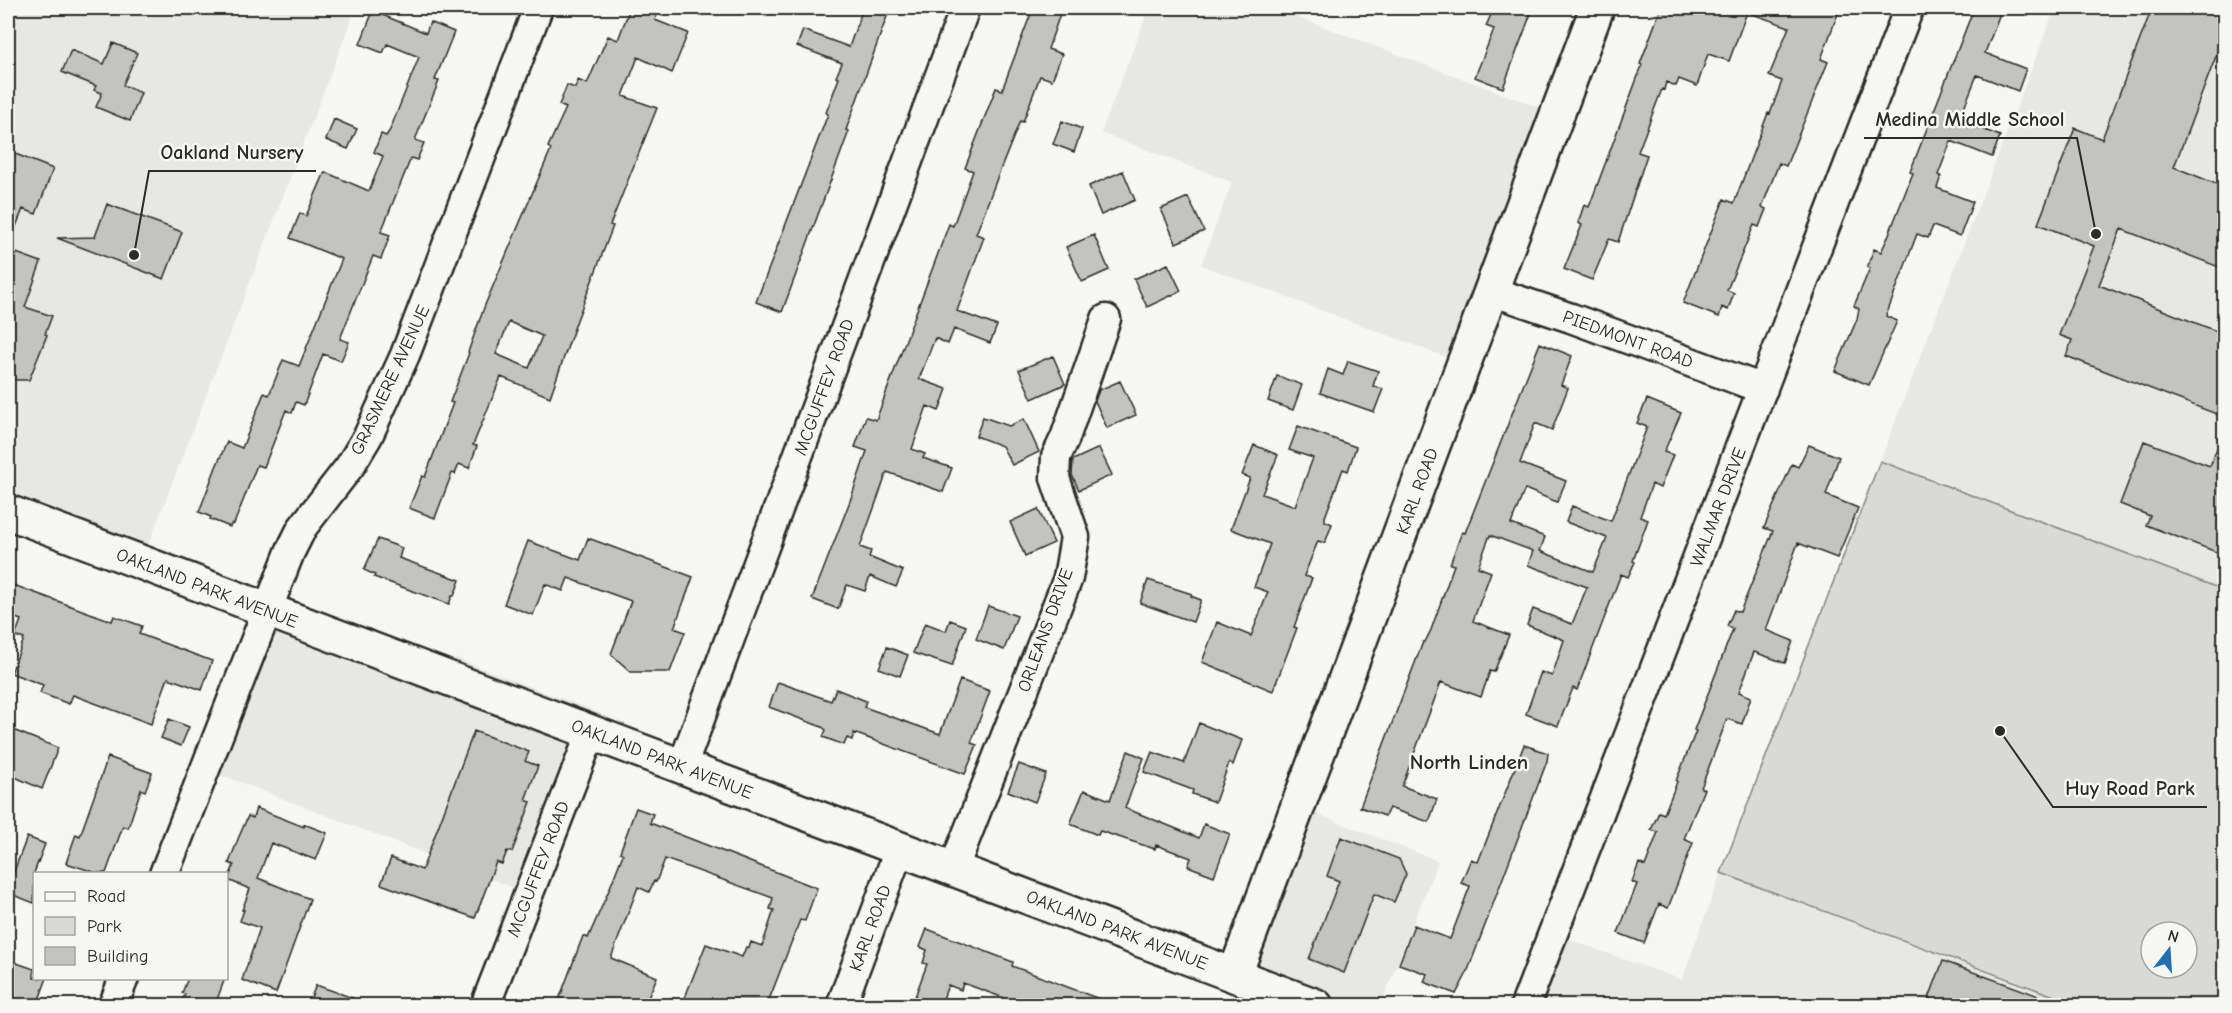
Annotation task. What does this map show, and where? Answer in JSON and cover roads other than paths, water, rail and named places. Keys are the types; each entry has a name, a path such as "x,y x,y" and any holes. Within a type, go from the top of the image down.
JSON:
{"main road":[{"name":"KARL ROAD","path":"1235,974 1597,8"},
{"name":"OAKLAND PARK AVENUE","path":"8,512 899,850 1039,900 1316,1005"}],"street":[{"name":"GRASMERE AVENUE","path":"165,872 290,552 302,528 350,466 368,436 405,355 538,8"},
{"name":"MCGUFFEY ROAD","path":"682,766 965,8"},
{"name":"WALMAR DRIVE","path":"1525,1005 1909,8"},
{"name":"PIEDMONT ROAD","path":"1491,291 1764,389"},
{"name":"ORLEANS DRIVE","path":"953,870 1068,578 1075,537 1055,478 1056,457 1065,438 1107,319"},
{"name":"MCGUFFEY ROAD","path":"485,1005 591,733"},
{"name":"KARL ROAD","path":"841,1005 899,850"},
{"path":"113,1005 123,980"}],"place":[{"name":"Medina Middle School","path":"2096,234"},
{"name":"Oakland Nursery","path":"134,255"},
{"name":"Huy Road Park","path":"2000,731"}],"district":[{"name":"North Linden","path":"1469,762"}]}
